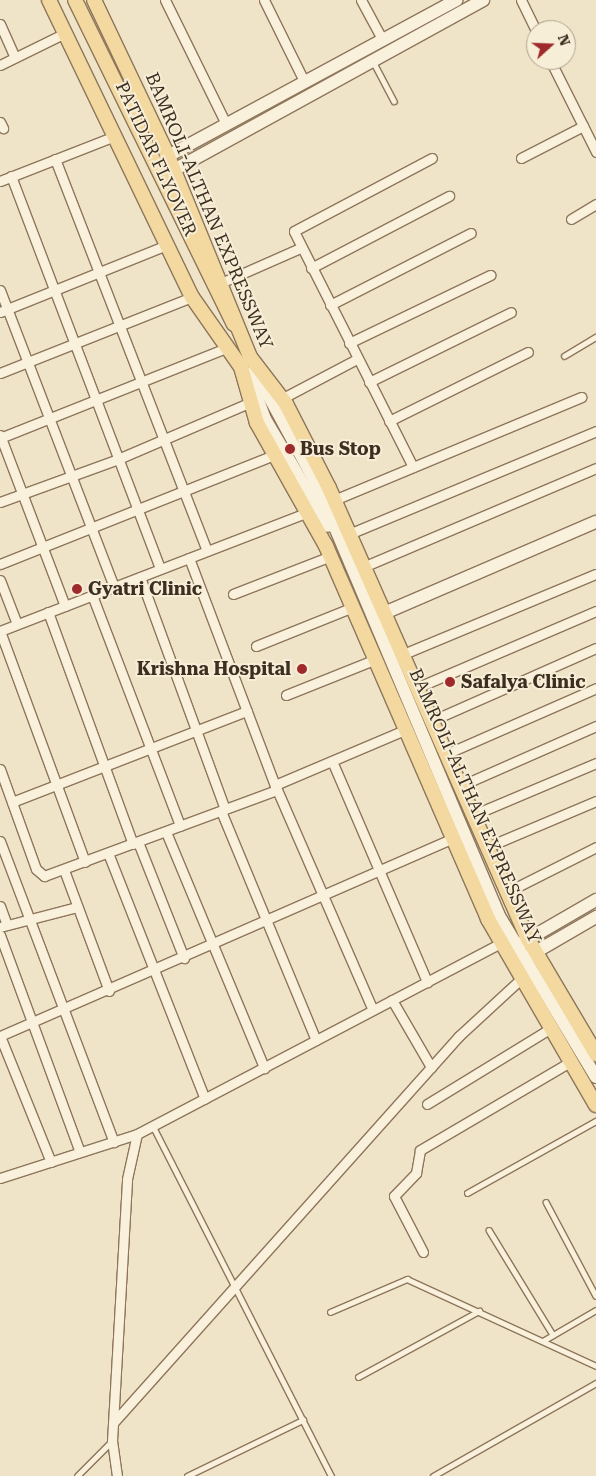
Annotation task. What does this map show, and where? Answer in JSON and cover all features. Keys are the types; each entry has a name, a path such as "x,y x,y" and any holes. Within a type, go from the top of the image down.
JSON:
{"main road":[{"path":"49,0 167,245 198,299"},
{"name":"PATIDAR FLYOVER","path":"60,0 216,335 226,348 245,362"},
{"name":"PATIDAR FLYOVER","path":"75,0 217,298 243,334"},
{"name":"BAMROLI-ALTHAN EXPRESSWAY","path":"94,0 168,156 223,282 243,334 245,362 281,399 334,500 343,537 363,567 372,619 401,655 528,939 596,1054"},
{"path":"245,362 251,402 274,454 331,556 353,607 372,619 376,659 454,838 526,975 551,1028 596,1105"}],"street":[{"path":"165,0 226,124"},
{"path":"264,0 304,81"},
{"path":"360,0 382,40"},
{"path":"168,156 457,0"},
{"path":"174,170 372,59 483,0"},
{"path":"521,0 531,20"},
{"path":"0,24 15,57"},
{"path":"0,65 65,33"},
{"path":"555,70 596,152"},
{"path":"521,158 583,126"},
{"path":"0,181 115,136"},
{"path":"413,467 294,234 297,227 432,158"},
{"path":"55,159 207,551"},
{"path":"11,176 160,569"},
{"path":"311,268 449,196"},
{"path":"571,219 596,204"},
{"path":"330,305 471,233"},
{"path":"4,311 55,292 167,245"},
{"path":"223,282 300,248"},
{"path":"350,344 490,275"},
{"path":"0,290 4,311 28,362 114,587"},
{"path":"0,373 120,326 198,299"},
{"path":"369,382 511,312"},
{"path":"65,606 0,437 50,419 226,348"},
{"path":"389,421 528,352"},
{"path":"281,399 357,359"},
{"path":"245,362 318,487 343,537 596,431"},
{"path":"334,500 581,397"},
{"path":"0,502 118,459 251,402"},
{"path":"0,564 43,549 91,527 184,492 274,454"},
{"path":"363,567 596,468"},
{"path":"85,862 0,631 306,513"},
{"path":"372,619 596,522"},
{"name":"BAMROLI-ALTHAN EXPRESSWAY","path":"343,537 372,619 509,943 523,960 526,975 596,1077"},
{"path":"233,594 331,556"},
{"path":"189,558 276,787 321,897 373,1010"},
{"path":"401,655 596,574"},
{"path":"140,577 223,810 266,921 316,1040"},
{"path":"0,580 17,624"},
{"path":"92,595 180,826"},
{"path":"256,646 353,607"},
{"path":"416,688 596,611"},
{"path":"48,612 104,765 184,958"},
{"path":"431,721 596,648"},
{"path":"286,696 376,659"},
{"path":"446,754 596,688"},
{"path":"12,802 247,711"},
{"path":"460,786 596,726"},
{"path":"0,769 40,874 64,870 223,810 407,729"},
{"path":"332,761 377,872 427,982"},
{"path":"473,816 596,763"},
{"path":"487,847 596,801"},
{"path":"166,832 264,1068"},
{"path":"51,1162 0,1036 155,971 454,838"},
{"path":"0,841 61,1011 114,1142"},
{"path":"507,892 596,847"},
{"path":"108,853 205,1099"},
{"path":"64,870 109,991"},
{"path":"0,1178 137,1134 427,982 509,943 528,939 596,900"},
{"path":"0,906 4,926 77,907"},
{"path":"523,960 596,917"},
{"path":"0,935 30,1024 80,1152"},
{"path":"113,1423 431,1067 526,975"},
{"path":"392,1000 431,1067"},
{"path":"427,1104 551,1028"},
{"path":"423,1252 394,1196 416,1173 420,1150 572,1061"},
{"path":"117,1476 112,1441 127,1179 137,1134"}],"lane":[{"path":"372,59 394,101"},
{"path":"564,356 596,337"},
{"path":"467,1193 596,1121"},
{"path":"153,1126 236,1285 330,1476"},
{"path":"546,1202 596,1296"},
{"path":"489,1230 553,1335"},
{"path":"330,1312 407,1278 596,1366"},
{"path":"543,1341 596,1310"},
{"path":"358,1378 479,1312"},
{"path":"433,1476 596,1383"},
{"path":"187,1476 303,1420"},
{"path":"77,1476 112,1441"}],"place":[{"name":"Bus Stop","path":"290,449"},
{"name":"Gyatri Clinic","path":"77,589"},
{"name":"Krishna Hospital","path":"302,669"},
{"name":"Safalya Clinic","path":"450,682"}]}
